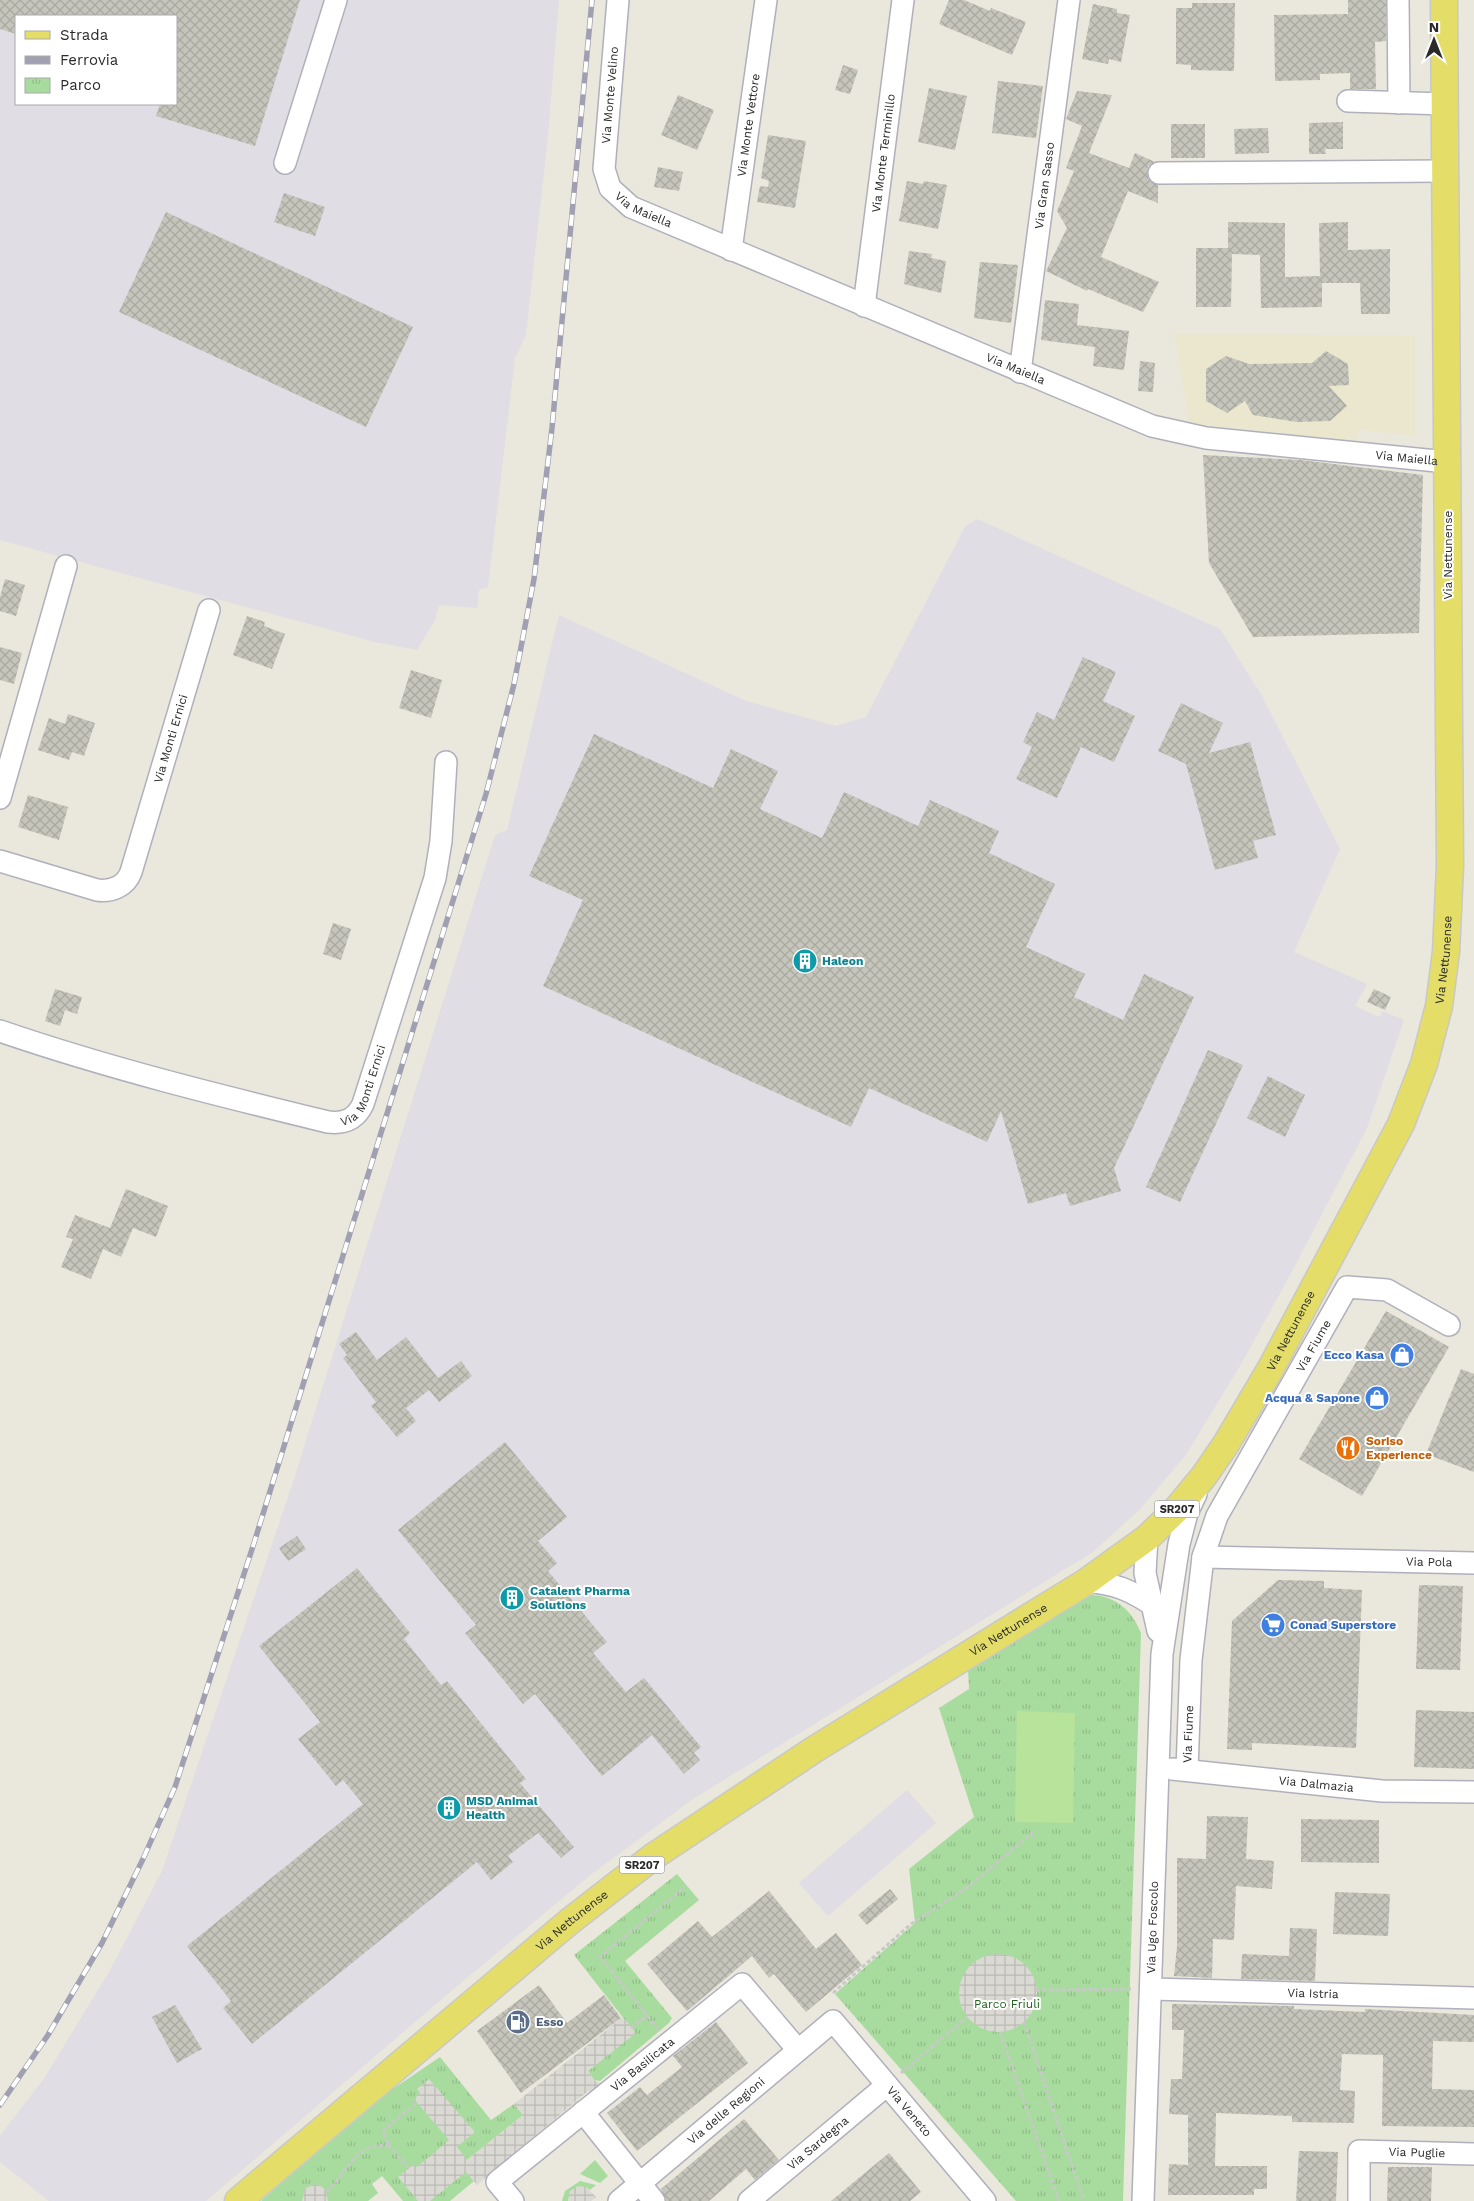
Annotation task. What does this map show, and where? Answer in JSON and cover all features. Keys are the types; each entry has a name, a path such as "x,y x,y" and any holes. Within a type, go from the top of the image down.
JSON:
{"main road":[{"name":"Via Nettunense","path":"238,2201 570,1921 654,1856 815,1749 1086,1582 1147,1538 1176,1510 1204,1476 1226,1444 1271,1368 1392,1144 1413,1095 1432,1035 1444,972 1450,895 1444,0"}],"street":[{"path":"285,163 336,0"},
{"name":"Via Monte Velino","path":"610,188 605,175 604,153 618,0"},
{"name":"Via Monte Vettore","path":"731,250 766,0"},
{"name":"Via Monte Terminillo","path":"864,306 903,0"},
{"name":"Via Gran Sasso","path":"1020,372 1069,0"},
{"path":"1398,0 1399,103"},
{"path":"1348,101 1444,104"},
{"path":"1160,172 1445,171"},
{"name":"Via Maiella","path":"610,188 631,207 1132,419 1181,434 1206,438 1447,462"},
{"path":"0,798 66,566"},
{"name":"Via Monti Ernici","path":"0,861 97,890 113,889 126,882 131,872 209,610"},
{"name":"Via Monti Ernici","path":"0,1031 94,1062 180,1086 328,1122 349,1120 358,1113 363,1104 432,891 440,853 446,762"},
{"name":"Via Fiume","path":"1186,1770 1191,1660 1203,1557 1217,1516 1347,1287 1387,1290 1449,1325"},
{"name":"Via Ugo Foscolo","path":"1143,2201 1142,1988 1160,1769 1164,1599 1187,1513 1204,1476"},
{"name":"Via Ugo Foscolo","path":"1147,1538 1145,1573 1164,1599"},
{"name":"Via Pola","path":"1203,1557 1474,1563"},
{"path":"1086,1582 1118,1585 1136,1594 1196,1607"},
{"name":"Via Dalmazia","path":"1160,1769 1186,1770 1382,1791 1474,1792"},
{"name":"Via Basilicata","path":"513,2201 497,2182 742,1984 798,2050"},
{"name":"Via Istria","path":"1142,1988 1474,1998"},
{"name":"Via Veneto","path":"833,2021 894,2079 985,2201"},
{"name":"Via delle Regioni","path":"619,2201 833,2021"},
{"name":"Via Sardegna","path":"749,2201 894,2079"},
{"path":"583,2112 654,2201"},
{"name":"Via Puglie","path":"1359,2201 1359,2151 1474,2154"}],"path":[{"path":"832,1993 911,1924 968,1887 1036,1830"},
{"path":"661,2033 600,1957 685,1887"},
{"path":"1036,1990 1142,1988"},
{"path":"631,2028 647,2015"},
{"path":"894,2079 967,2017"},
{"path":"1024,2022 1084,2201"},
{"path":"1000,2032 1059,2201"},
{"path":"409,2168 389,2146 383,2130 417,2102"},
{"path":"327,2192 349,2162 358,2154 372,2146 389,2146"}],"shaded area":[{"path":"0,0 559,0 548,136 526,335 515,358 488,587 479,590 477,608 439,605 435,620 417,650 375,642 0,540"},
{"path":"1174,333 1415,336 1415,436 1361,430 1354,442 1189,423"},
{"path":"977,519 1220,629 1262,696 1340,849 1294,952 1367,984 1355,1006 1379,1017 1383,1011 1404,1020 1367,1128 1240,1366 1185,1456 1140,1509 1093,1552 693,1799 589,1876 206,2201 49,2201 0,2162 0,2136 45,2077 109,1972 162,1871 293,1482 495,835 507,830 559,615 746,701 836,726 866,717 965,527"},
{"path":"907,1790 936,1823 828,1916 799,1883"},
{"path":"998,1954 1013,1957 1025,1966 1034,1978 1037,1993 1034,2008 1025,2020 1013,2029 998,2032 983,2029 971,2020 962,2008 959,1993 962,1978 971,1966 983,1957"},
{"path":"623,2017 636,2033 588,2071 594,2080 602,2084 591,2094 588,2091 477,2185 466,2172 430,2201 418,2201 398,2177 414,2164 417,2167 449,2140 414,2099 420,2093 417,2089 429,2079 475,2132 457,2147 467,2160 523,2115 514,2104"},
{"path":"317,2184 325,2189 328,2201 302,2201 305,2188"},
{"path":"578,2186 586,2187 596,2197 591,2201 568,2201 570,2191"}],"green space":[{"name":"Parco Friuli","path":"1093,1595 1102,1596 1123,1606 1133,1618 1141,1633 1123,2201 1016,2201 835,1994 915,1923 909,1869 974,1817 939,1708 969,1689 968,1669 1085,1597"},
{"path":"1017,1711 1075,1713 1073,1823 1015,1822"},
{"path":"677,1874 699,1900 625,1961 672,2018 669,2023 600,2081 594,2080 588,2071 635,2033 574,1955"},
{"path":"440,2057 491,2120 514,2104 523,2115 467,2160 466,2171 474,2181 450,2201 403,2201 382,2176 372,2184 378,2193 368,2201 261,2201 372,2103"},
{"path":"595,2160 608,2176 600,2183 580,2174"},
{"path":"580,2181 596,2185 590,2190 586,2187 568,2199 568,2201 562,2201 565,2191"}],"building":[{"path":"0,0 300,0 255,146 156,116 160,105 178,105 178,15 15,15 15,34 0,29"},
{"path":"949,0 964,0 990,11 991,8 1026,22 1012,55 939,24"},
{"path":"1348,0 1386,0 1386,41 1375,42 1376,89 1350,89 1350,73 1320,74 1320,80 1275,81 1274,15 1348,14"},
{"path":"1192,3 1235,3 1234,71 1191,70 1191,65 1176,64 1176,8 1192,8"},
{"path":"1093,4 1117,9 1117,13 1130,15 1121,62 1109,59 1108,64 1082,59"},
{"path":"843,65 858,70 850,94 835,90"},
{"path":"998,81 1043,86 1036,138 992,133"},
{"path":"929,88 967,96 955,150 918,142"},
{"path":"1077,91 1112,95 1089,153 1129,168 1135,153 1155,162 1148,166 1147,174 1149,180 1158,185 1158,203 1128,191 1101,257 1159,282 1143,312 1088,289 1087,291 1046,271 1067,228 1057,211 1074,171 1066,168 1082,126 1066,119"},
{"path":"678,95 714,110 697,150 661,135"},
{"path":"1343,122 1343,149 1325,149 1326,154 1309,154 1309,123"},
{"path":"1171,124 1205,124 1205,158 1171,158"},
{"path":"1268,128 1269,153 1235,154 1234,129"},
{"path":"768,135 806,141 795,208 757,202 760,186 768,187 769,181 761,178"},
{"path":"658,167 683,172 679,191 654,187"},
{"path":"907,181 923,184 924,181 947,185 938,229 899,221"},
{"path":"284,193 325,207 315,236 274,222"},
{"path":"166,212 413,327 366,427 119,312"},
{"path":"1228,222 1285,223 1285,277 1320,276 1319,223 1348,222 1348,250 1390,249 1390,314 1361,314 1360,283 1322,283 1322,307 1261,308 1260,255 1232,254 1231,307 1196,307 1196,248 1228,248"},
{"path":"909,251 932,254 931,258 946,261 941,293 904,284"},
{"path":"980,262 1018,265 1011,323 974,318"},
{"path":"1045,300 1079,304 1077,325 1129,331 1124,370 1093,366 1095,347 1041,340"},
{"path":"1326,351 1348,364 1349,385 1329,386 1347,406 1330,421 1297,422 1253,415 1245,401 1227,413 1206,401 1206,369 1226,356 1249,364 1312,363"},
{"path":"1140,361 1155,363 1153,392 1138,391"},
{"path":"1203,455 1301,460 1423,475 1419,633 1253,637 1209,563"},
{"path":"5,579 25,585 16,616 0,611 0,597"},
{"path":"247,616 265,622 264,626 285,634 272,669 233,655"},
{"path":"0,647 22,653 14,684 0,680"},
{"path":"1083,657 1116,672 1103,701 1135,716 1114,762 1081,747 1057,798 1016,779 1032,747 1023,742 1037,712 1054,720"},
{"path":"411,670 442,680 431,718 399,708"},
{"path":"1181,703 1223,723 1209,753 1250,742 1276,835 1253,841 1258,858 1215,870 1186,764 1158,751"},
{"path":"68,714 95,723 84,756 72,752 69,760 38,750 49,718 65,724"},
{"name":"Haleon","path":"594,734 713,788 731,749 778,771 760,809 822,838 844,792 918,826 930,800 999,831 989,853 1055,884 1026,947 1085,974 1074,997 1123,1020 1144,974 1194,997 1114,1168 1121,1191 1070,1206 1066,1193 1028,1204 1001,1111 987,1142 869,1088 851,1127 543,986 583,900 529,876"},
{"path":"28,795 68,807 59,840 18,827"},
{"path":"333,923 351,929 341,960 323,954"},
{"path":"55,989 82,997 77,1014 65,1010 60,1026 45,1021"},
{"path":"1374,989 1391,997 1385,1010 1367,1002"},
{"path":"1208,1050 1243,1065 1180,1202 1146,1187"},
{"path":"1268,1076 1305,1095 1285,1137 1247,1118"},
{"path":"126,1189 168,1206 156,1237 133,1228 121,1257 103,1249 91,1279 61,1267 73,1239 66,1237 75,1215 110,1228"},
{"path":"1386,1311 1449,1347 1362,1496 1299,1459"},
{"path":"356,1332 377,1360 406,1337 438,1378 461,1361 472,1376 439,1402 429,1390 406,1408 416,1421 397,1437 371,1406 376,1402 343,1358 347,1355 339,1344"},
{"path":"1461,1369 1474,1374 1474,1472 1426,1454"},
{"name":"Catalent Pharma Solutions","path":"505,1442 567,1517 538,1541 557,1563 548,1571 607,1642 593,1653 626,1692 644,1678 701,1747 694,1753 700,1760 684,1774 652,1735 602,1776 535,1694 523,1704 465,1633 476,1625 398,1530"},
{"path":"297,1536 306,1549 288,1561 279,1548"},
{"name":"MSD Animal Health","path":"357,1568 410,1633 404,1639 441,1685 447,1681 526,1779 520,1783 574,1847 561,1858 538,1833 508,1856 513,1862 491,1880 477,1862 252,2044 223,2008 231,2001 187,1946 363,1804 343,1780 336,1786 298,1739 320,1722 259,1646"},
{"path":"1278,1580 1324,1581 1324,1588 1362,1590 1356,1748 1252,1743 1252,1750 1227,1749 1232,1621"},
{"path":"1419,1585 1463,1586 1460,1670 1416,1669"},
{"path":"1416,1710 1474,1712 1474,1769 1414,1767"},
{"path":"1207,1816 1248,1817 1246,1859 1274,1861 1272,1889 1236,1886 1234,1940 1213,1939 1212,1978 1174,1976 1177,1946 1177,1858 1206,1859"},
{"path":"1301,1819 1379,1820 1379,1863 1301,1862"},
{"path":"890,1889 898,1899 867,1925 858,1915"},
{"path":"769,1891 816,1949 836,1933 862,1965 806,2012 774,1974 769,1978 752,1956 687,2011 647,1964 698,1921 712,1937"},
{"path":"1335,1892 1390,1894 1388,1936 1333,1934"},
{"path":"1290,1928 1317,1929 1315,1981 1241,1979 1242,1954 1289,1956"},
{"path":"539,1985 567,2023 604,1995 621,2018 521,2093 477,2031"},
{"path":"1172,2004 1294,2006 1294,2009 1365,2012 1365,2009 1474,2015 1474,2042 1433,2041 1432,2089 1474,2090 1474,2127 1382,2126 1383,2055 1342,2054 1340,2090 1355,2091 1354,2123 1292,2122 1292,2116 1216,2113 1215,2166 1267,2166 1267,2189 1254,2189 1254,2195 1168,2195 1169,2164 1188,2165 1188,2115 1169,2114 1171,2079 1182,2079 1184,2030 1172,2030"},
{"path":"175,2005 202,2049 177,2063 152,2017"},
{"path":"716,2022 748,2063 637,2151 607,2113 640,2087 647,2095 682,2067 673,2056"},
{"path":"744,2119 779,2160 755,2180 746,2169 709,2201 666,2201 661,2189"},
{"path":"1299,2151 1338,2152 1336,2201 1296,2201"},
{"path":"889,2153 921,2192 910,2201 831,2201"},
{"path":"1388,2167 1432,2167 1431,2201 1387,2201"}],"railway":[{"path":"0,2105 48,2035 102,1943 143,1859 175,1787 254,1543 486,794 514,684 534,579 552,428 592,0"}],"place":[{"name":"Haleon","path":"805,961"},
{"name":"Ecco Kasa","path":"1402,1355"},
{"name":"Acqua & Sapone","path":"1377,1398"},
{"name":"Soriso Experience","path":"1348,1448"},
{"name":"Catalent Pharma Solutions","path":"512,1598"},
{"name":"Conad Superstore","path":"1273,1625"},
{"name":"MSD Animal Health","path":"449,1808"},
{"name":"Esso","path":"518,2022"}]}
